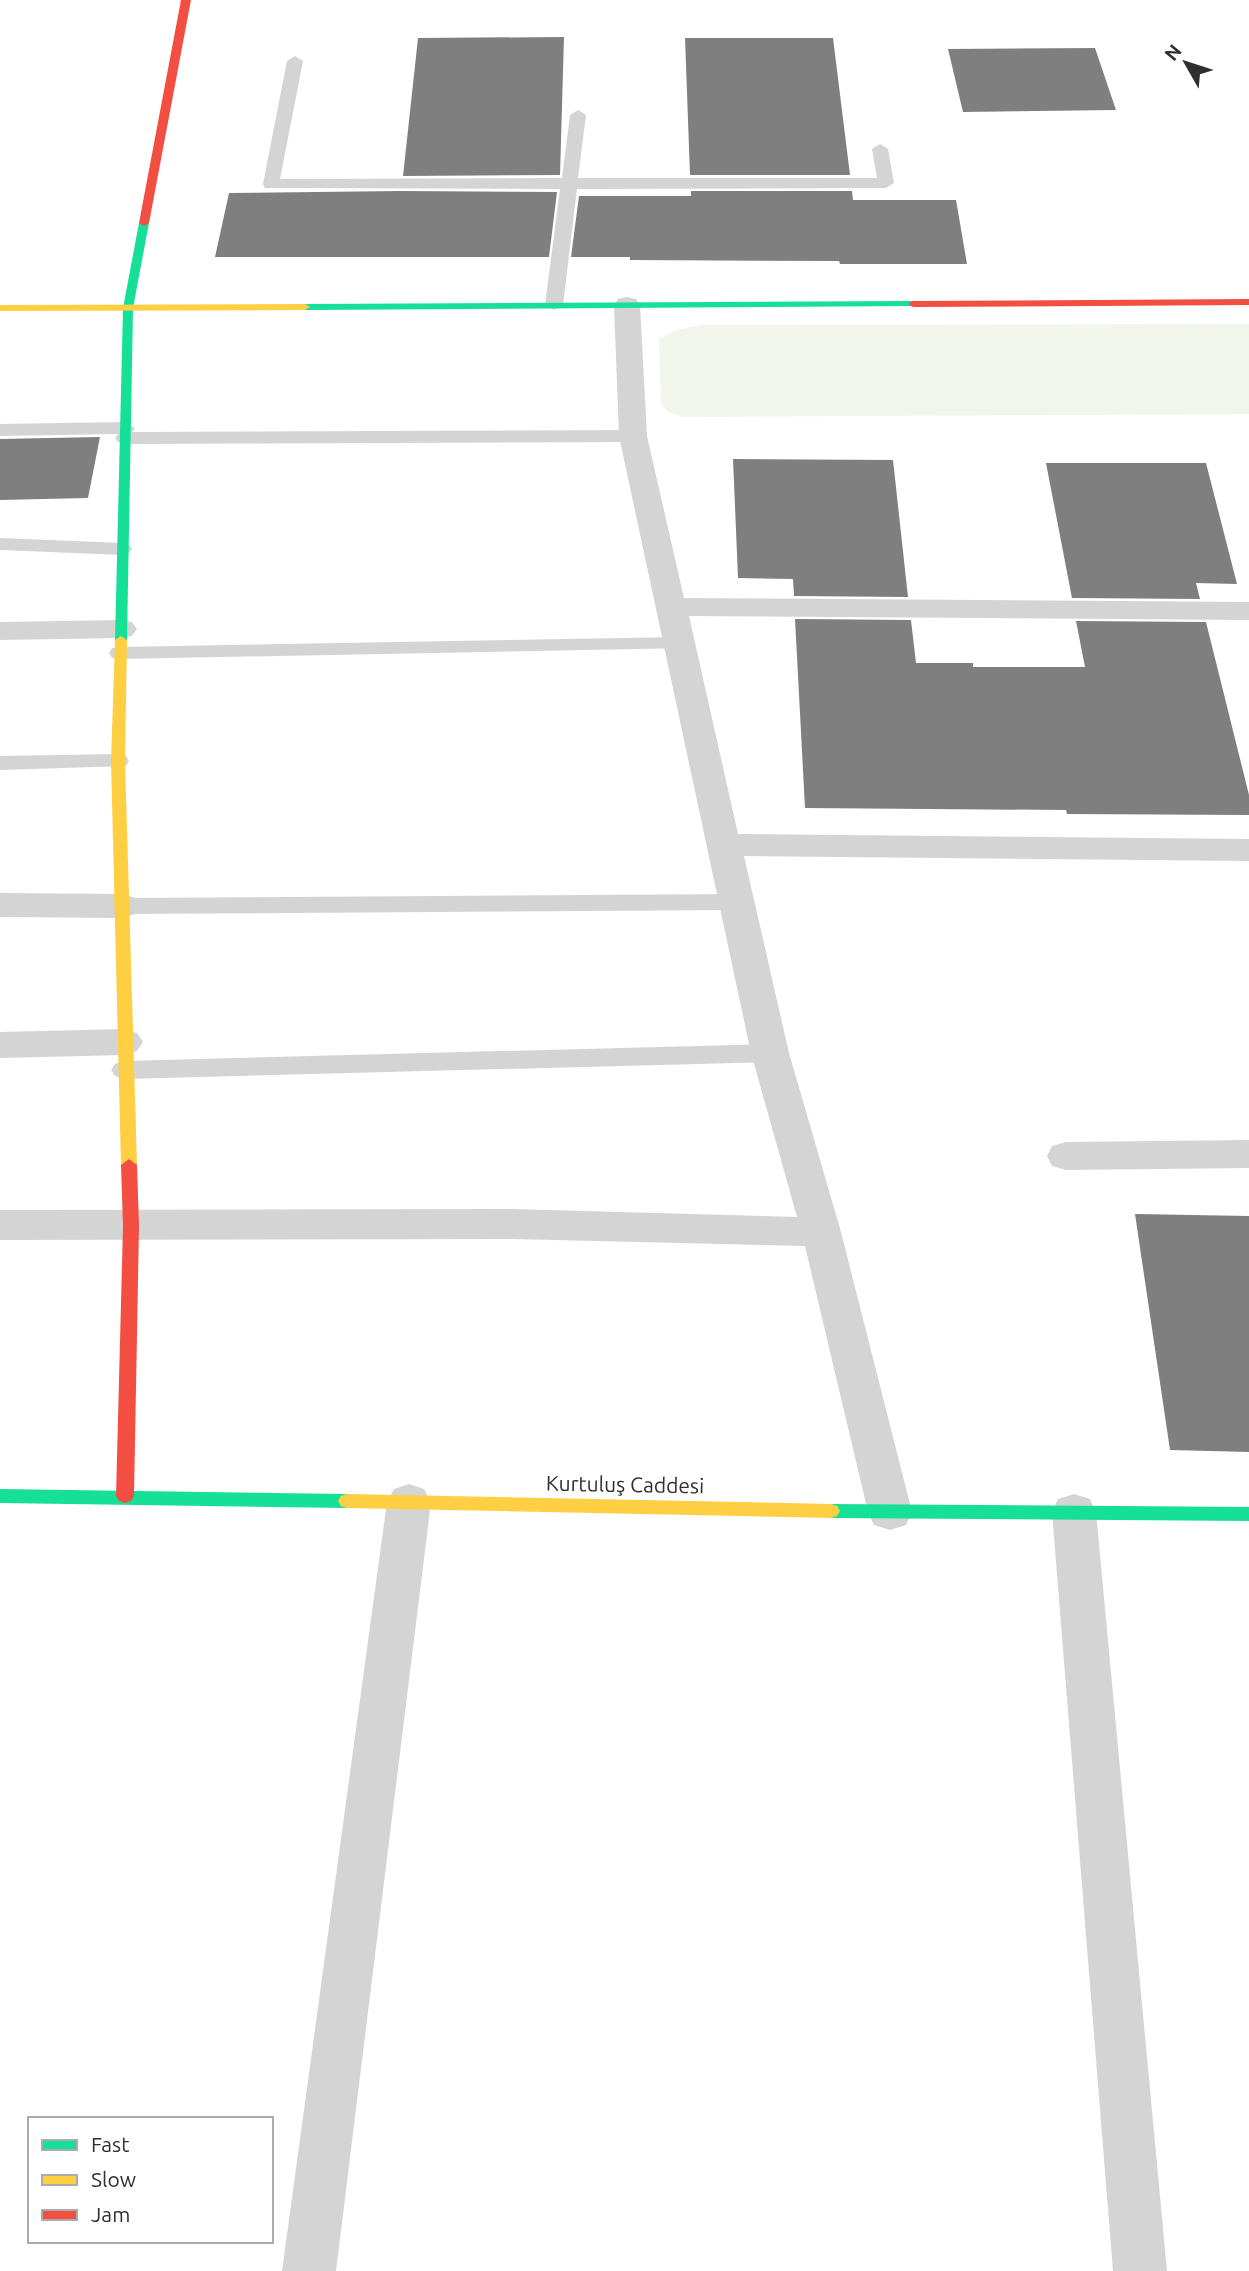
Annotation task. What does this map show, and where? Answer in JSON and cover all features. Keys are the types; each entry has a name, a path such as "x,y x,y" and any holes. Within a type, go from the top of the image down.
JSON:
{"street":[{"path":"125,1496 131,1226 124,1056 118,761 128,308 186,0"},
{"path":"0,309 1249,302"},
{"path":"627,305 634,436 671,607 769,1052 821,1232 890,1512"},
{"path":"671,607 1249,611"},
{"path":"0,631 121,641"},
{"path":"724,845 1249,850"},
{"path":"0,905 123,906"},
{"path":"0,1045 124,1056"},
{"path":"1066,1156 1249,1154"},
{"path":"0,1225 511,1224 821,1232"},
{"name":"Kurtuluş Caddesi","path":"0,1496 125,1496 890,1512 1249,1514"},
{"path":"309,2271 409,1502"},
{"path":"1074,1512 1140,2271"}],"lane":[{"path":"295,61 271,184 886,183 880,149"},
{"path":"554,304 578,115"},
{"path":"0,430 634,436"},
{"path":"0,544 122,549"},
{"path":"121,641 680,643"},
{"path":"0,763 118,761"},
{"path":"123,906 736,902"},
{"path":"124,1056 769,1052"}],"shaded area":[{"path":"1249,324 1249,414 681,417 667,411 661,404 659,339 677,330 701,325"}],"building":[{"path":"564,37 560,175 403,176 418,38"},
{"path":"685,38 833,38 850,175 690,175"},
{"path":"1095,48 1116,110 963,112 948,49"},
{"path":"691,191 852,191 853,200 956,200 967,264 840,264 839,261 630,260 630,257 571,257 579,196 691,196"},
{"path":"557,192 549,257 215,257 229,193"},
{"path":"100,437 88,498 0,500 0,439"},
{"path":"733,459 893,460 908,597 794,596 793,579 738,578"},
{"path":"1046,463 1206,463 1237,584 1196,583 1200,599 1072,598"},
{"path":"795,619 911,620 916,663 973,663 973,667 1085,667 1076,621 1206,622 1249,795 1249,815 1067,814 1066,810 805,808"},
{"path":"1135,1214 1249,1216 1249,1452 1170,1450"}],"traffic: fast":[{"path":"121,640 128,308 144,223"},
{"path":"305,307 913,304"},
{"path":"0,1496 347,1501"},
{"path":"831,1511 1249,1514"}],"traffic: slow":[{"path":"0,308 305,307"},
{"path":"121,640 118,761 129,1165"},
{"path":"347,1501 831,1511"}],"traffic: jam":[{"path":"144,223 186,0"},
{"path":"913,304 1249,302"},
{"path":"125,1496 131,1226 129,1165"}]}
